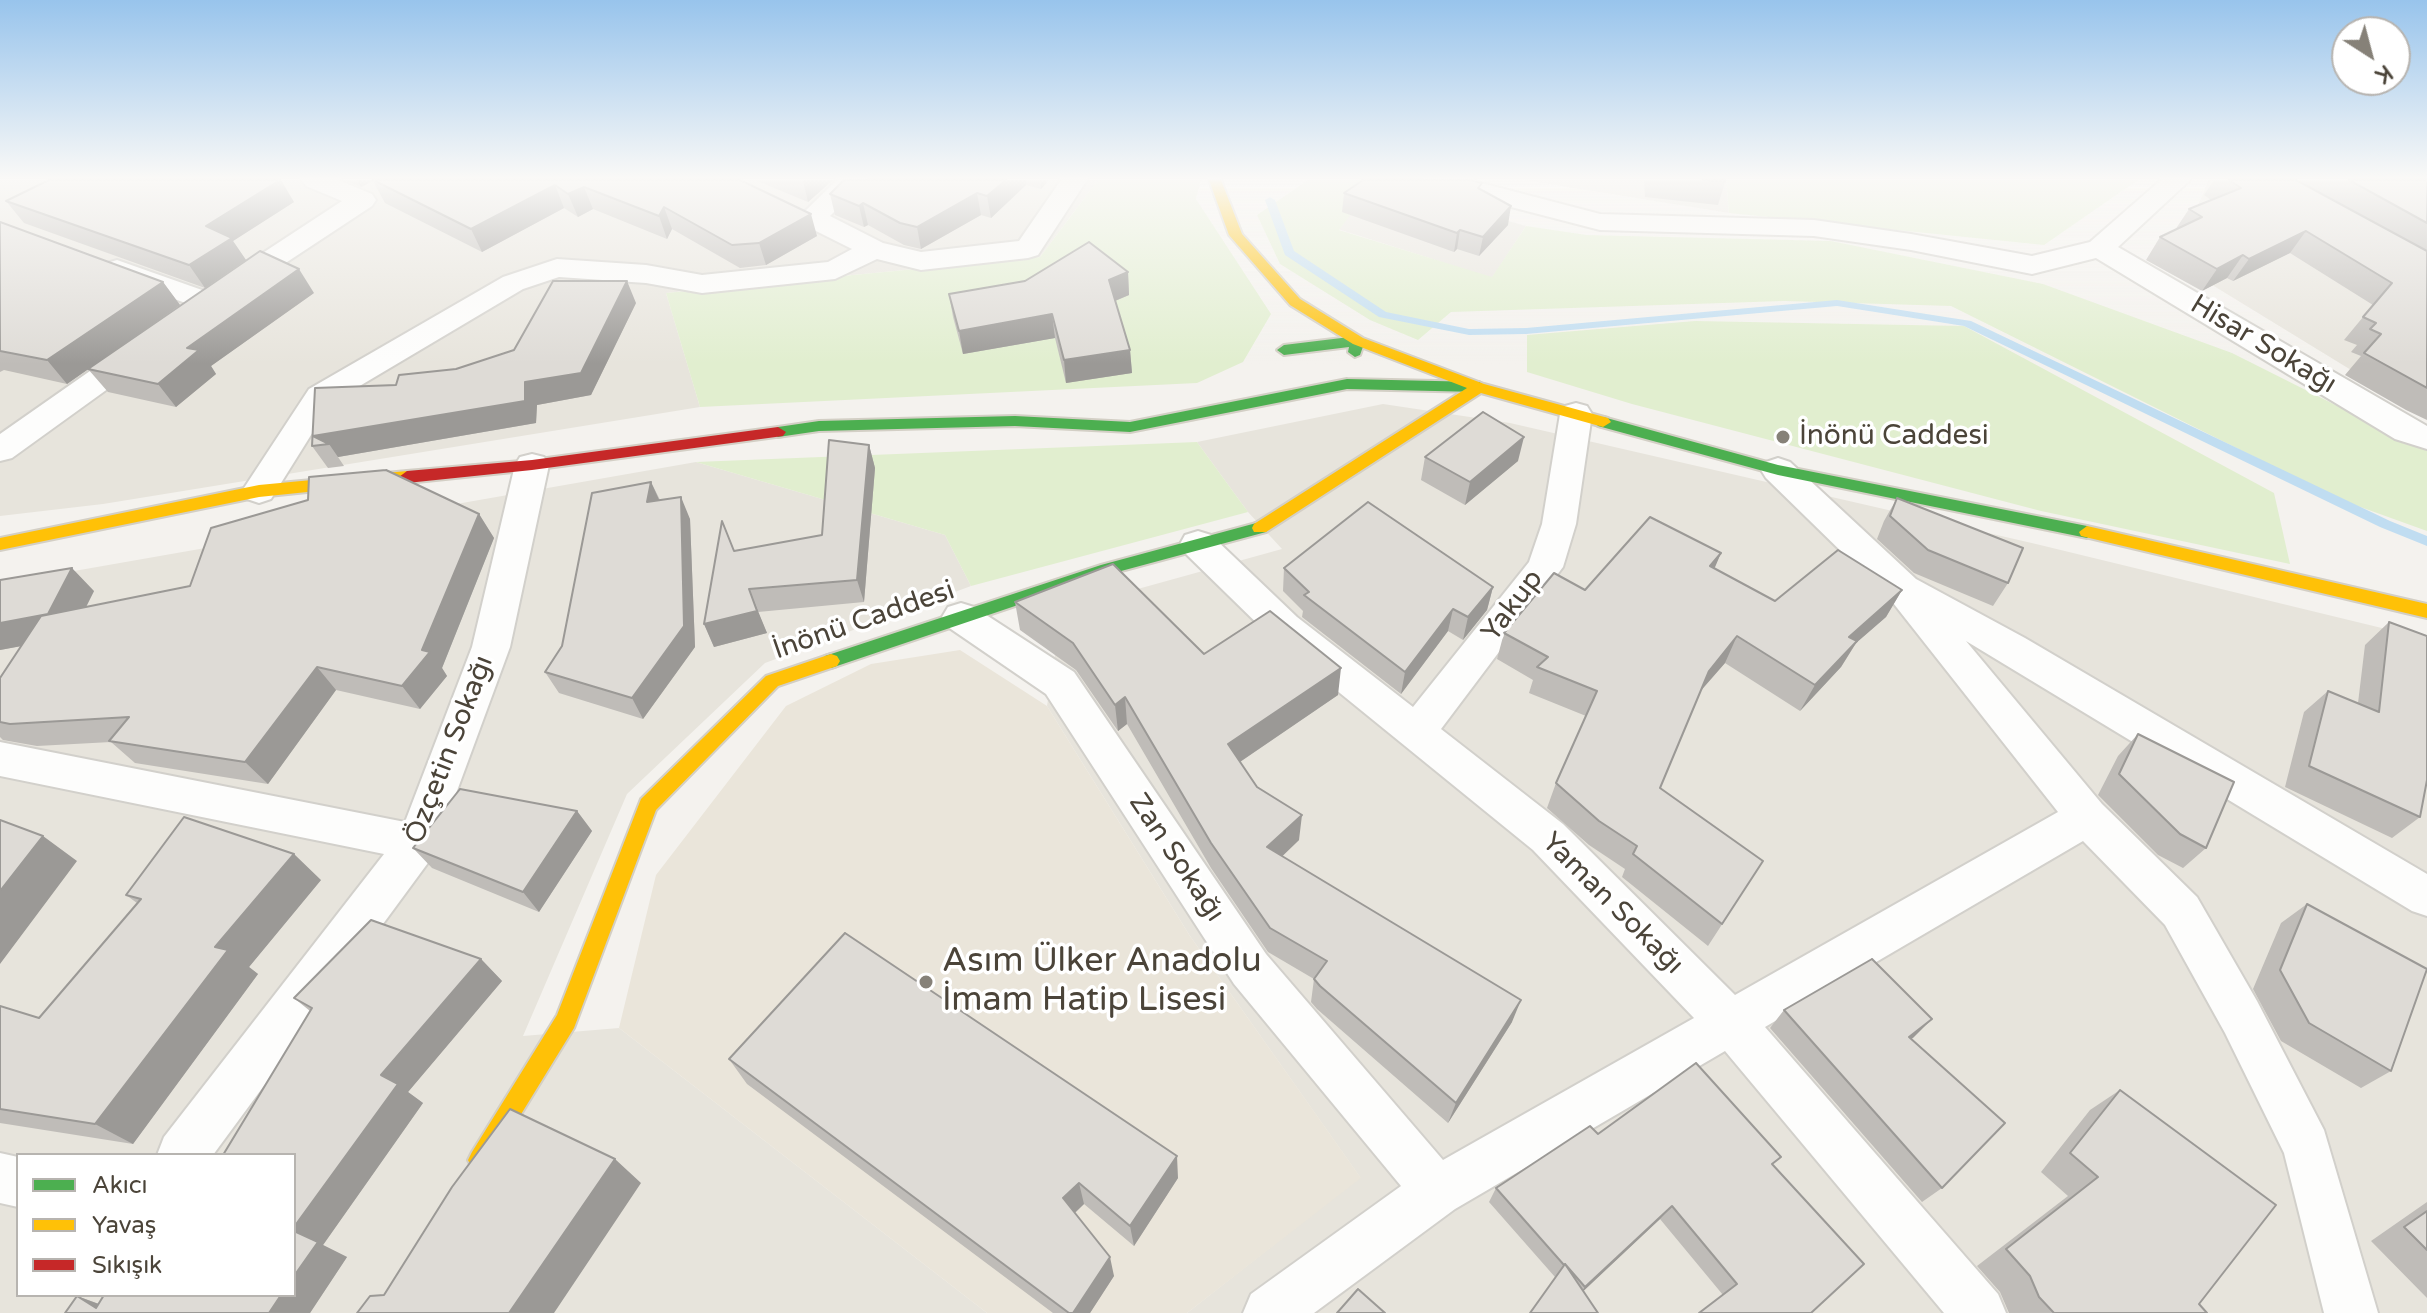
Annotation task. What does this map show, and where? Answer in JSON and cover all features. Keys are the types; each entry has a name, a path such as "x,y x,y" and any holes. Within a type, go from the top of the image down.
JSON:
{"street":[{"path":"2,446 303,241"},
{"path":"858,241 873,249 921,261 1028,249 1033,241"},
{"path":"1242,241 1295,302 1358,341 1479,387 1778,470 2142,543 2427,611"},
{"path":"1906,241 2032,265 2100,248 2108,241"},
{"name":"Hisar Sokağı","path":"2100,248 2407,431 2427,438"},
{"path":"259,491 320,396 513,283 557,268 646,274 702,284 835,270 873,249"},
{"path":"89,259 186,318"},
{"path":"1295,302 1280,355 1358,341"},
{"path":"1347,384 1358,341"},
{"path":"1242,402 1259,381"},
{"path":"0,544 259,491 532,465 819,426 1015,421 1130,427 1242,402 1347,384 1479,387"},
{"name":"İnönü Caddesi","path":"467,1180 566,1021 648,805 772,681 1107,569 1260,528 1479,387"},
{"name":"Yakup","path":"1416,732 1545,567 1559,524 1576,414"},
{"name":"Özçetin Sokağı","path":"184,1153 418,843 491,647 532,465"},
{"path":"1778,470 1903,589 2087,817 2181,911 2241,1017 2307,1147 2351,1313"},
{"name":"Yaman Sokağı","path":"1198,544 1284,627 1548,837 1731,1023 1979,1313"},
{"path":"1903,589 2012,648 2427,897"},
{"name":"Zan Sokağı","path":"961,617 1060,683 1250,969 1437,1191"},
{"path":"0,759 418,843"},
{"path":"1270,1313 1437,1191 2087,817"}],"shaded area":[{"path":"0,241 1052,241 1040,257 666,293 700,407 103,504 0,516"},
{"path":"1377,241 1516,241 1492,278"},
{"path":"2182,241 2421,241 2405,403 2173,261"},
{"path":"1383,404 1510,423 2036,544 2427,639 2427,1313 1187,1313 1360,1177 1190,936 1047,706 1062,610 1282,549 1248,512 1197,442"},
{"path":"696,462 945,535 971,586 765,663 627,794 523,1036 619,1028 987,1313 0,1313 0,584"},
{"name":"Asım Ülker Anadolu İmam Hatip Lisesi","path":"960,650 1047,706 1190,936 1361,1178 1187,1313 987,1313 619,1028 656,875 786,706 871,664"}],"green space":[{"path":"1052,241 1224,241 1271,314 1243,362 1197,383 700,407 666,293 1040,257"},
{"path":"1269,241 1376,241 1492,277 1516,241 1832,241 2043,284 2232,353 2427,451 2427,531 2341,500 1951,306 1784,301 1451,312 1418,340 1370,320 1280,264"},
{"path":"2007,241 2049,241 2044,245"},
{"path":"1695,321 1964,326 2274,493 2290,564 2041,511 1632,404 1527,372 1527,335"},
{"path":"1197,442 1248,512 971,586 945,535 696,462"}],"building":[{"path":"0,241 52,241 163,282 47,360 0,351"},
{"path":"121,241 227,241 189,265"},
{"path":"725,241 762,241 759,243 732,245"},
{"path":"2168,241 2285,241 2249,259 2243,255 2217,269"},
{"path":"2323,241 2409,241 2427,251 2427,388 2364,353 2381,334 2370,329 2376,323 2363,317 2392,283"},
{"path":"1089,242 1128,272 1109,280 1130,350 1064,360 1052,314 959,331 949,294 1025,281"},
{"path":"260,251 299,269 187,348 199,350 158,384 88,369"},
{"path":"553,281 627,281 581,373 525,382 525,401 313,436 329,444 312,446 315,388 396,385 399,375 456,369 514,350"},
{"path":"1483,412 1524,437 1470,482 1425,457"},
{"path":"829,440 869,445 857,580 749,589 757,611 704,624 722,521 734,551 822,535"},
{"path":"386,470 479,514 422,650 430,652 402,686 317,667 245,762 109,741 129,717 0,722 0,678 41,616 190,586 211,528 308,500 309,477"},
{"path":"651,482 647,502 681,497 684,626 632,698 545,672 562,646 592,493"},
{"path":"1897,498 2023,548 2008,583 1928,550 1890,516"},
{"path":"1368,502 1493,587 1468,617 1453,609 1405,672 1304,595 1309,592 1284,568"},
{"path":"1650,517 1721,553 1710,566 1775,601 1838,550 1902,590 1849,637 1857,641 1815,685 1737,636 1709,671 1660,788 1763,861 1722,924 1633,854 1637,846 1599,821 1556,783 1597,691 1537,667 1548,657 1504,633 1554,573 1585,590"},
{"path":"1113,564 1204,654 1270,611 1341,668 1228,744 1257,787 1302,815 1267,847 1521,1000 1456,1103 1320,986 1314,979 1327,961 1270,928 1211,843 1125,697 1115,705 1073,643 1015,602"},
{"path":"72,568 48,614 0,623 0,580"},
{"path":"2389,622 2427,636 2427,780 2420,817 2309,766 2328,691 2379,712"},
{"path":"2138,734 2234,782 2206,848 2180,834 2119,774"},
{"path":"460,789 577,811 523,892 413,848"},
{"path":"184,817 294,854 215,947 228,950 95,1124 0,1109 0,1006 39,1018 141,899 126,895"},
{"path":"0,820 43,836 0,891"},
{"path":"2307,904 2427,969 2391,1071 2309,1023 2280,970"},
{"path":"371,920 481,959 381,1075 398,1084 296,1224 296,1153 224,1153 312,1008 294,998"},
{"path":"845,933 1177,1156 1130,1226 1079,1183 1063,1198 1110,1257 1073,1313 729,1059"},
{"path":"1872,959 1932,1019 1909,1037 2005,1123 1942,1188 1784,1010"},
{"path":"1696,1063 1781,1157 1772,1164 1864,1264 1811,1313 1699,1313 1737,1284 1672,1206 1585,1287 1496,1188 1590,1126 1598,1134"},
{"path":"2120,1090 2276,1205 2199,1304 2207,1313 2054,1313 2039,1297 2030,1276 2006,1249 2098,1177 2070,1153"},
{"path":"510,1109 615,1159 509,1313 357,1313 370,1296 384,1295 452,1187"},
{"path":"2427,1211 2427,1250 2404,1227"},
{"path":"296,1232 318,1242 296,1273"},
{"path":"1565,1264 1598,1313 1530,1313"},
{"path":"1358,1289 1385,1313 1337,1313"},
{"path":"76,1297 96,1308 103,1297 280,1297 269,1313 65,1313"}],"waterway":[{"path":"1285,241 1289,253 1383,315 1469,332 1526,331 1837,303 1967,323 2385,524 2427,541"}],"traffic: fast":[{"path":"1284,350 1358,341 1355,352"},
{"path":"778,432 819,426 1015,421 1130,427 1347,384 1479,387"},
{"path":"1603,422 1778,470 2087,532"},
{"path":"831,661 1107,569 1260,528"}],"traffic: slow":[{"path":"1242,241 1295,302 1358,341 1479,387 1603,422"},
{"path":"1260,528 1479,387"},
{"path":"0,544 259,491 407,477"},
{"path":"2087,532 2427,611"},
{"path":"480,1160 566,1021 648,805 772,681 831,661"}],"traffic: jam":[{"path":"407,477 532,465 778,432"}],"place":[{"name":"İnönü Caddesi","path":"1783,437"},
{"name":"Asım Ülker Anadolu İmam Hatip Lisesi","path":"926,982"}]}
